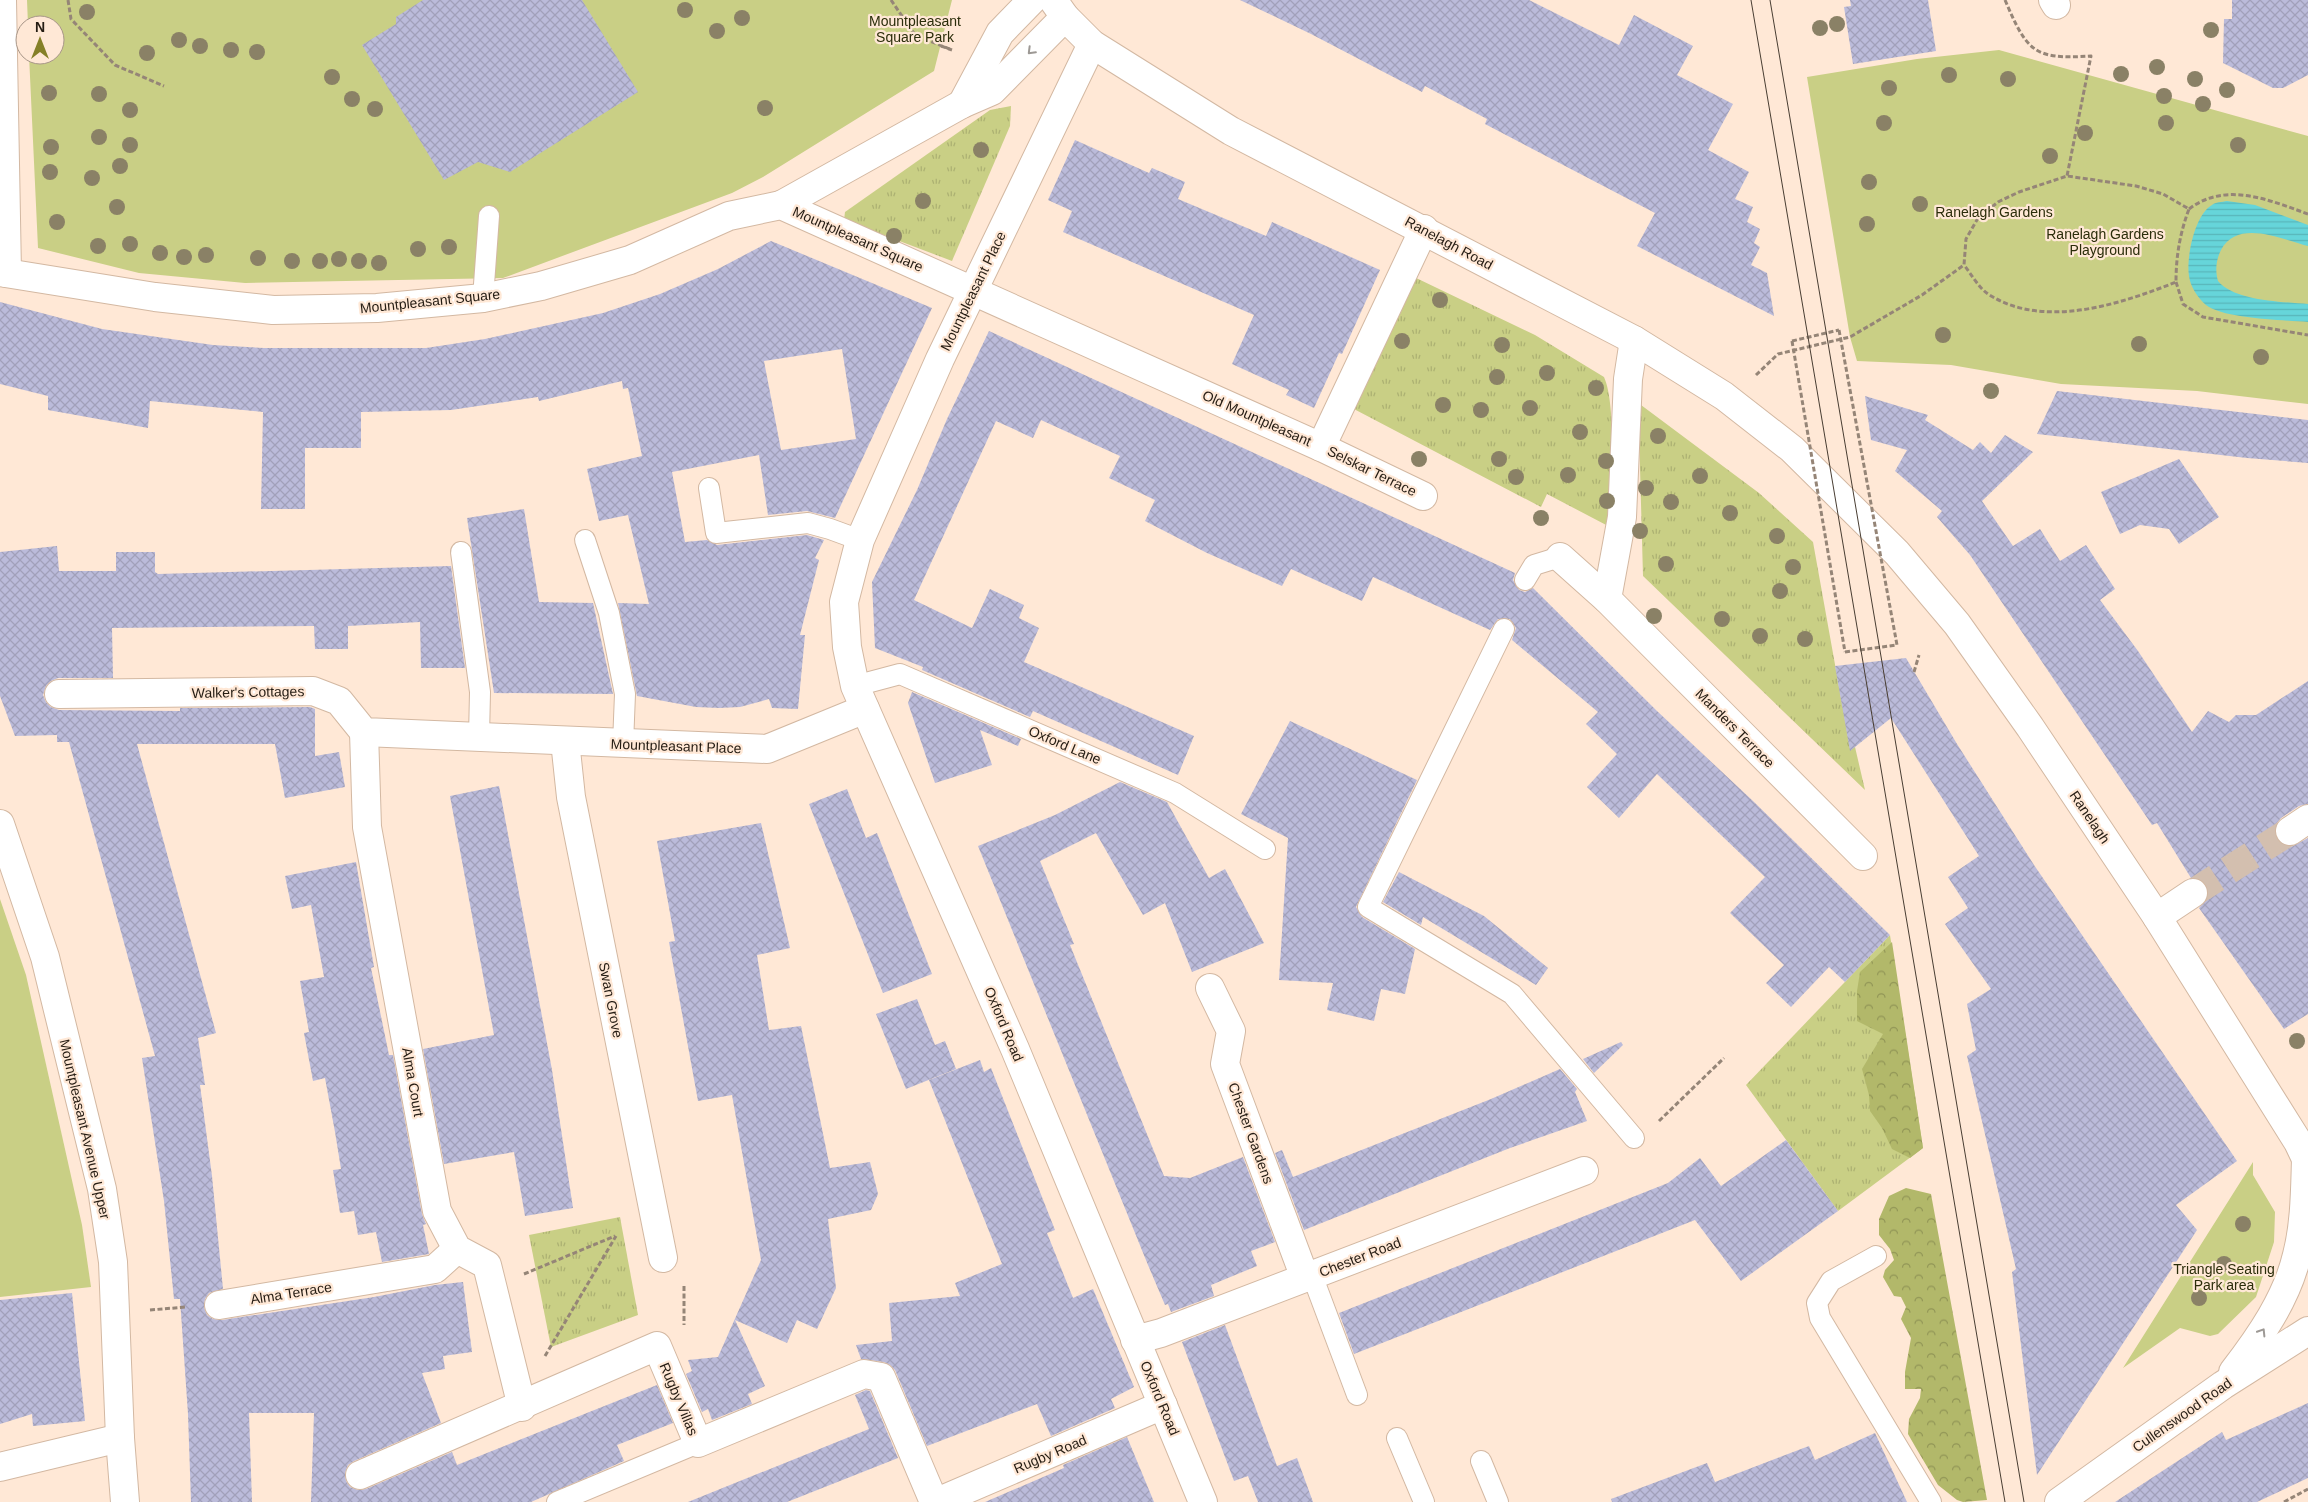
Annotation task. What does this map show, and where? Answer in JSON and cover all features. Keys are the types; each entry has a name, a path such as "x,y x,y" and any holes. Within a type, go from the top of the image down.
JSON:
{"street":[{"name":"Mountpleasant Square","path":"2,0 4,273 155,297 273,310 377,308 483,298 540,286 630,260 729,216 781,205 973,290"},
{"path":"962,104 1000,33 1032,0"},
{"path":"781,205 962,104 992,91 1059,8"},
{"name":"Ranelagh Road","path":"1059,8 1092,44 1231,131 1424,229 1634,340 1724,396 1792,449 1840,496"},
{"name":"Mountpleasant Place","path":"860,540 940,359 1092,44"},
{"name":"Old Mountpleasant","path":"973,290 1321,447 1424,229"},
{"path":"1607,599 1622,517 1628,380 1634,340"},
{"name":"Selskar Terrace","path":"1321,447 1423,496"},
{"name":"Ranelagh","path":"1840,496 1917,575 1957,624 2030,727 2157,916 2305,1150"},
{"name":"Oxford Road","path":"860,540 844,602 847,647 860,697 1015,1048 1203,1502"},
{"name":"Manders Terrace","path":"1560,557 1607,599 1864,856"},
{"name":"Walker's Cottages","path":"59,694 313,691 339,702 364,732"},
{"name":"Mountpleasant Place","path":"479,737 767,749 860,697"},
{"path":"364,732 479,737"},
{"name":"Alma Court","path":"364,732 367,828 437,1212 457,1249"},
{"name":"Swan Grove","path":"565,741 570,797 663,1258"},
{"name":"Mountpleasant Avenue Upper","path":"0,824 45,957 102,1189 113,1262 120,1438 125,1502"},
{"path":"2157,916 2193,893"},
{"name":"Chester Gardens","path":"1210,988 1231,1031 1225,1064 1308,1277"},
{"path":"2223,1385 2256,1342 2272,1317 2297,1256 2305,1204 2305,1150"},
{"name":"Chester Road","path":"1136,1340 1161,1333 1584,1171"},
{"path":"457,1249 487,1265 521,1403"},
{"name":"Alma Terrace","path":"219,1304 435,1269 457,1249"},
{"name":"Cullenswood Road","path":"2059,1502 2223,1385 2308,1331"},
{"name":"Rugby Villas","path":"360,1475 521,1403 657,1346 698,1443 864,1374 881,1377 935,1502"},
{"name":"Rugby Road","path":"935,1502 1164,1406"},
{"path":"0,1467 120,1438"}],"lane":[{"path":"483,298 489,216"},
{"path":"709,488 716,532 808,523 860,540"},
{"path":"585,540 609,613 625,694 623,744"},
{"path":"461,552 480,692 479,737"},
{"path":"1524,580 1534,565 1560,557"},
{"path":"1504,629 1368,907 1512,994 1634,1138"},
{"name":"Oxford Lane","path":"860,697 900,674 1175,792 1265,849"},
{"path":"1876,1256 1831,1281 1817,1303 1820,1318 1931,1502"},
{"path":"1308,1277 1357,1395"},
{"path":"1397,1438 1424,1502"},
{"path":"557,1502 698,1443"},
{"path":"1481,1461 1498,1502"}],"path":[{"path":"68,0 71,18 115,65 164,86"},
{"path":"891,0 915,35 960,54"},
{"path":"2005,0 2021,36 2027,44 2036,50 2052,56 2070,58 2091,56 2066,176"},
{"path":"941,46 954,51"},
{"path":"2176,282 2132,299 2058,313 2018,308 1987,294 1964,265 1966,239 1978,218 1998,202 2019,192 2066,176 2136,186 2163,194 2189,209"},
{"path":"2308,214 2265,199 2246,195 2226,194 2210,197 2189,209 2182,228 2177,252 2176,282 2184,304 2203,317 2308,335"},
{"path":"1756,376 1778,354 1850,337 1922,295 1964,265"},
{"path":"1839,330 1897,645 1844,652 1792,340 1839,330"},
{"path":"1914,672 1919,655"},
{"path":"1634,1138 1638,1142 1724,1058"},
{"path":"492,1287 656,1221"},
{"path":"521,1403 616,1236"},
{"path":"657,1346 684,1336 682,1266 666,1269 663,1258"},
{"path":"116,1313 219,1304"},
{"path":"2284,1502 2308,1489"}],"green space":[{"name":"Mountpleasant Square Park","path":"27,0 952,0 934,71 763,177 732,193 503,278 245,283 139,273 38,248 29,65 65,65 65,15 28,15"},
{"name":"Ranelagh Gardens","path":"1999,50 2308,136 2308,404 2197,391 2061,384 1951,365 1857,361 1850,337 1807,77 1917,59"},
{"path":"1011,106 1010,126 952,261 844,220 845,212 990,110"},
{"path":"1412,276 1535,335 1604,377 1611,408 1612,428 1610,527 1547,494 1541,507 1352,408"},
{"path":"1641,405 1759,493 1813,542 1850,748 1855,747 1865,790 1643,576 1639,431"},
{"path":"0,899 26,975 82,1225 91,1287 0,1297"},
{"path":"1890,935 1923,1148 1838,1211 1746,1085"},
{"path":"1892,942 1923,1148 1910,1158 1892,1149 1882,1128 1870,1111 1869,1095 1862,1069 1883,1034 1857,1021 1857,991 1860,972"},
{"name":"Triangle Seating Park area","path":"2253,1162 2253,1175 2275,1212 2274,1242 2256,1297 2218,1334 2210,1336 2180,1328 2123,1368"},
{"path":"1906,1188 1931,1194 1987,1500 1963,1502 1957,1500 1938,1485 1908,1434 1909,1419 1920,1398 1921,1389 1905,1389 1905,1372 1911,1338 1901,1319 1906,1307 1901,1297 1894,1296 1883,1277 1885,1270 1894,1260 1890,1249 1879,1235 1879,1219 1889,1196"},
{"path":"620,1217 638,1315 551,1347 529,1235"}],"water":[{"path":"2227,201 2255,205 2308,225 2308,246 2262,234 2249,233 2238,235 2229,240 2221,250 2216,269 2218,281 2225,288 2235,293 2273,301 2308,304 2308,322 2255,318 2226,313 2206,305 2197,295 2191,284 2188,268 2190,248 2196,226 2206,210 2215,203"}],"building":[{"path":"423,0 582,0 638,92 510,172 478,162 444,180 362,45 396,24 396,17"},
{"path":"1240,0 1529,0 1619,45 1634,15 1693,46 1677,75 1733,104 1708,150 1749,172 1735,199 1753,207 1747,222 1760,229 1754,243 1760,247 1751,265 1767,273 1774,316 1637,246 1655,213 1485,124 1487,119 1425,86 1422,92 1311,34"},
{"path":"1850,0 1928,0 1936,51 1853,64 1844,7 1851,6"},
{"path":"2232,0 2308,0 2308,75 2283,88 2273,88 2223,63 2224,19 2232,19"},
{"path":"1075,140 1149,173 1152,168 1185,182 1178,199 1266,236 1272,222 1380,270 1342,354 1339,353 1314,408 1286,395 1289,390 1232,364 1254,315 1063,232 1072,211 1048,200"},
{"path":"771,241 932,308 835,518 807,511 768,515 759,455 672,472 685,542 707,540 717,545 807,535 824,540 815,558 819,560 800,635 805,635 798,709 772,708 769,699 740,707 719,708 696,707 637,696 618,603 649,604 628,515 599,521 587,469 642,456 628,388 623,389 622,381 539,401 538,397 451,410 361,412 361,448 305,448 305,509 261,509 263,412 150,401 148,428 48,410 48,396 0,384 0,302 102,329 213,345 264,348 426,348 485,339 603,313 660,294 718,269","holes":["842,349 856,439 781,450 764,361"]},
{"path":"989,331 1515,573 1513,580 1519,590 1525,592 1533,588 1657,711 1753,801 1890,935 1845,982 1829,967 1791,1007 1766,983 1784,965 1730,913 1765,877 1657,774 1619,818 1587,787 1617,754 1586,724 1598,712 1512,640 1516,628 1510,619 1498,619 1490,630 1373,577 1362,601 1291,569 1282,586 1207,553 1145,521 1155,500 1109,478 1120,456 1041,420 1033,438 996,421 914,600 972,628 990,589 1024,605 1019,618 1039,628 1024,662 1194,736 1178,775 1033,711 1030,717 922,670 923,667 875,648 872,582 917,490 947,419"},
{"path":"2057,391 2308,420 2308,463 2247,458 2037,434"},
{"path":"1865,396 1928,415 1925,420 1973,450 1980,442 1991,453 2005,435 2033,452 1982,501 2013,546 2040,529 2060,561 2086,545 2115,589 2100,600 2138,651 2192,732 2208,711 2229,722 2236,715 2256,715 2308,681 2308,804 2299,806 2281,818 2276,824 2274,832 2277,840 2283,845 2291,847 2308,838 2308,1014 2284,1029 2199,908 2207,899 2206,884 2199,879 2191,878 2157,823 2152,825 1970,555 1937,517 1942,511 1895,471 1907,450 1871,440"},
{"path":"2179,459 2219,517 2179,544 2169,529 2140,525 2120,534 2101,492"},
{"path":"524,509 539,602 593,603 613,694 494,693 467,518"},
{"path":"57,546 59,571 116,571 116,552 155,552 155,572 158,574 451,566 465,668 421,668 420,622 348,626 348,649 315,649 314,626 112,628 113,678 58,678 46,686 43,695 51,707 59,710 180,711 180,708 310,707 315,709 315,756 339,752 345,787 285,798 275,744 137,744 216,1033 198,1038 205,1085 200,1085 212,1176 223,1289 209,1293 205,1299 204,1307 207,1315 213,1319 222,1320 463,1282 472,1352 443,1356 445,1369 422,1373 441,1423 348,1465 345,1473 346,1481 350,1487 358,1490 366,1489 452,1452 457,1465 657,1385 673,1423 617,1445 624,1461 531,1502 311,1502 314,1413 249,1413 252,1502 191,1502 188,1414 180,1299 174,1299 164,1201 142,1058 155,1056 69,742 57,742 57,735 15,736 0,696 0,552"},
{"path":"1906,658 1957,744 2034,865 2237,1161 2176,1205 2197,1230 2037,1475 2012,1272 2016,1269 1967,1056 1976,1050 1967,1004 1991,989 1945,924 1968,908 1948,877 1979,856 1891,718 1850,751 1835,666"},
{"path":"912,692 1021,739 1018,746 980,730 992,765 935,783 908,703"},
{"path":"1290,721 1417,780 1356,907 1362,917 1415,949 1405,994 1381,989 1374,1021 1327,1010 1333,983 1279,980 1288,838 1241,814"},
{"path":"1120,782 1167,802 1209,878 1225,869 1264,943 1192,972 1165,903 1143,915 1096,833 1040,861 1074,944 1070,945 1164,1176 1190,1178 1243,1157 1275,1242 1251,1251 1257,1266 1211,1285 1214,1296 1171,1312 1168,1304 1165,1305 1148,1265 978,846 1055,815"},
{"path":"499,786 552,1070 573,1208 525,1216 514,1152 444,1164 423,1049 494,1035 450,796"},
{"path":"847,789 866,838 877,833 932,974 883,993 809,804"},
{"path":"761,823 790,948 757,955 769,1030 801,1026 830,1168 870,1162 878,1194 871,1210 828,1219 836,1288 817,1329 797,1320 787,1343 735,1320 765,1386 748,1394 752,1404 712,1420 708,1409 702,1412 686,1374 692,1371 688,1360 718,1357 761,1260 732,1095 698,1101 669,942 675,941 657,841"},
{"path":"356,862 374,967 371,968 389,1055 393,1055 422,1214 426,1224 423,1225 429,1254 382,1262 376,1232 358,1235 354,1211 340,1213 333,1170 341,1169 335,1132 325,1078 313,1081 304,1033 309,1032 300,981 324,977 311,905 292,909 285,876"},
{"path":"1399,872 1484,916 1548,968 1536,985 1423,917 1421,925 1383,902"},
{"path":"917,999 935,1045 945,1041 956,1069 906,1089 876,1014"},
{"path":"1621,1042 1623,1045 1594,1073 1583,1059"},
{"path":"980,1060 984,1072 991,1068 1055,1230 1047,1233 1073,1298 1093,1289 1134,1387 1111,1399 1115,1408 1051,1436 1037,1404 927,1446 895,1370 884,1362 861,1359 856,1345 892,1341 889,1303 960,1296 955,1283 1002,1264 929,1080"},
{"path":"1560,1069 1577,1089 1575,1092 1587,1121 1510,1148 1304,1230 1275,1153 1282,1150 1293,1177 1491,1099"},
{"path":"1786,1140 1838,1211 1741,1281 1695,1220 1354,1354 1339,1313 1668,1183 1700,1158 1721,1186"},
{"path":"72,1293 85,1421 33,1426 32,1414 0,1424 0,1300"},
{"path":"1225,1325 1277,1466 1297,1458 1313,1502 1258,1502 1248,1476 1234,1481 1182,1342"},
{"path":"866,1390 870,1391 898,1458 787,1502 688,1502 869,1429 855,1395"},
{"path":"2308,1403 2308,1478 2257,1502 2115,1502 2222,1432 2226,1440"},
{"path":"1875,1433 1907,1502 1612,1502 1611,1499 1707,1463 1715,1482 1809,1446 1815,1460"},
{"path":"1127,1437 1154,1502 985,1502 1064,1468 1063,1465"}],"tunnel":[{"path":"2193,893 2290,831"}],"tram line":[{"path":"1751,0 2005,1502"},
{"path":"1770,0 2024,1502"}],"park label":[{"name":"Ranelagh Gardens Playground","path":"2105,242"}]}
